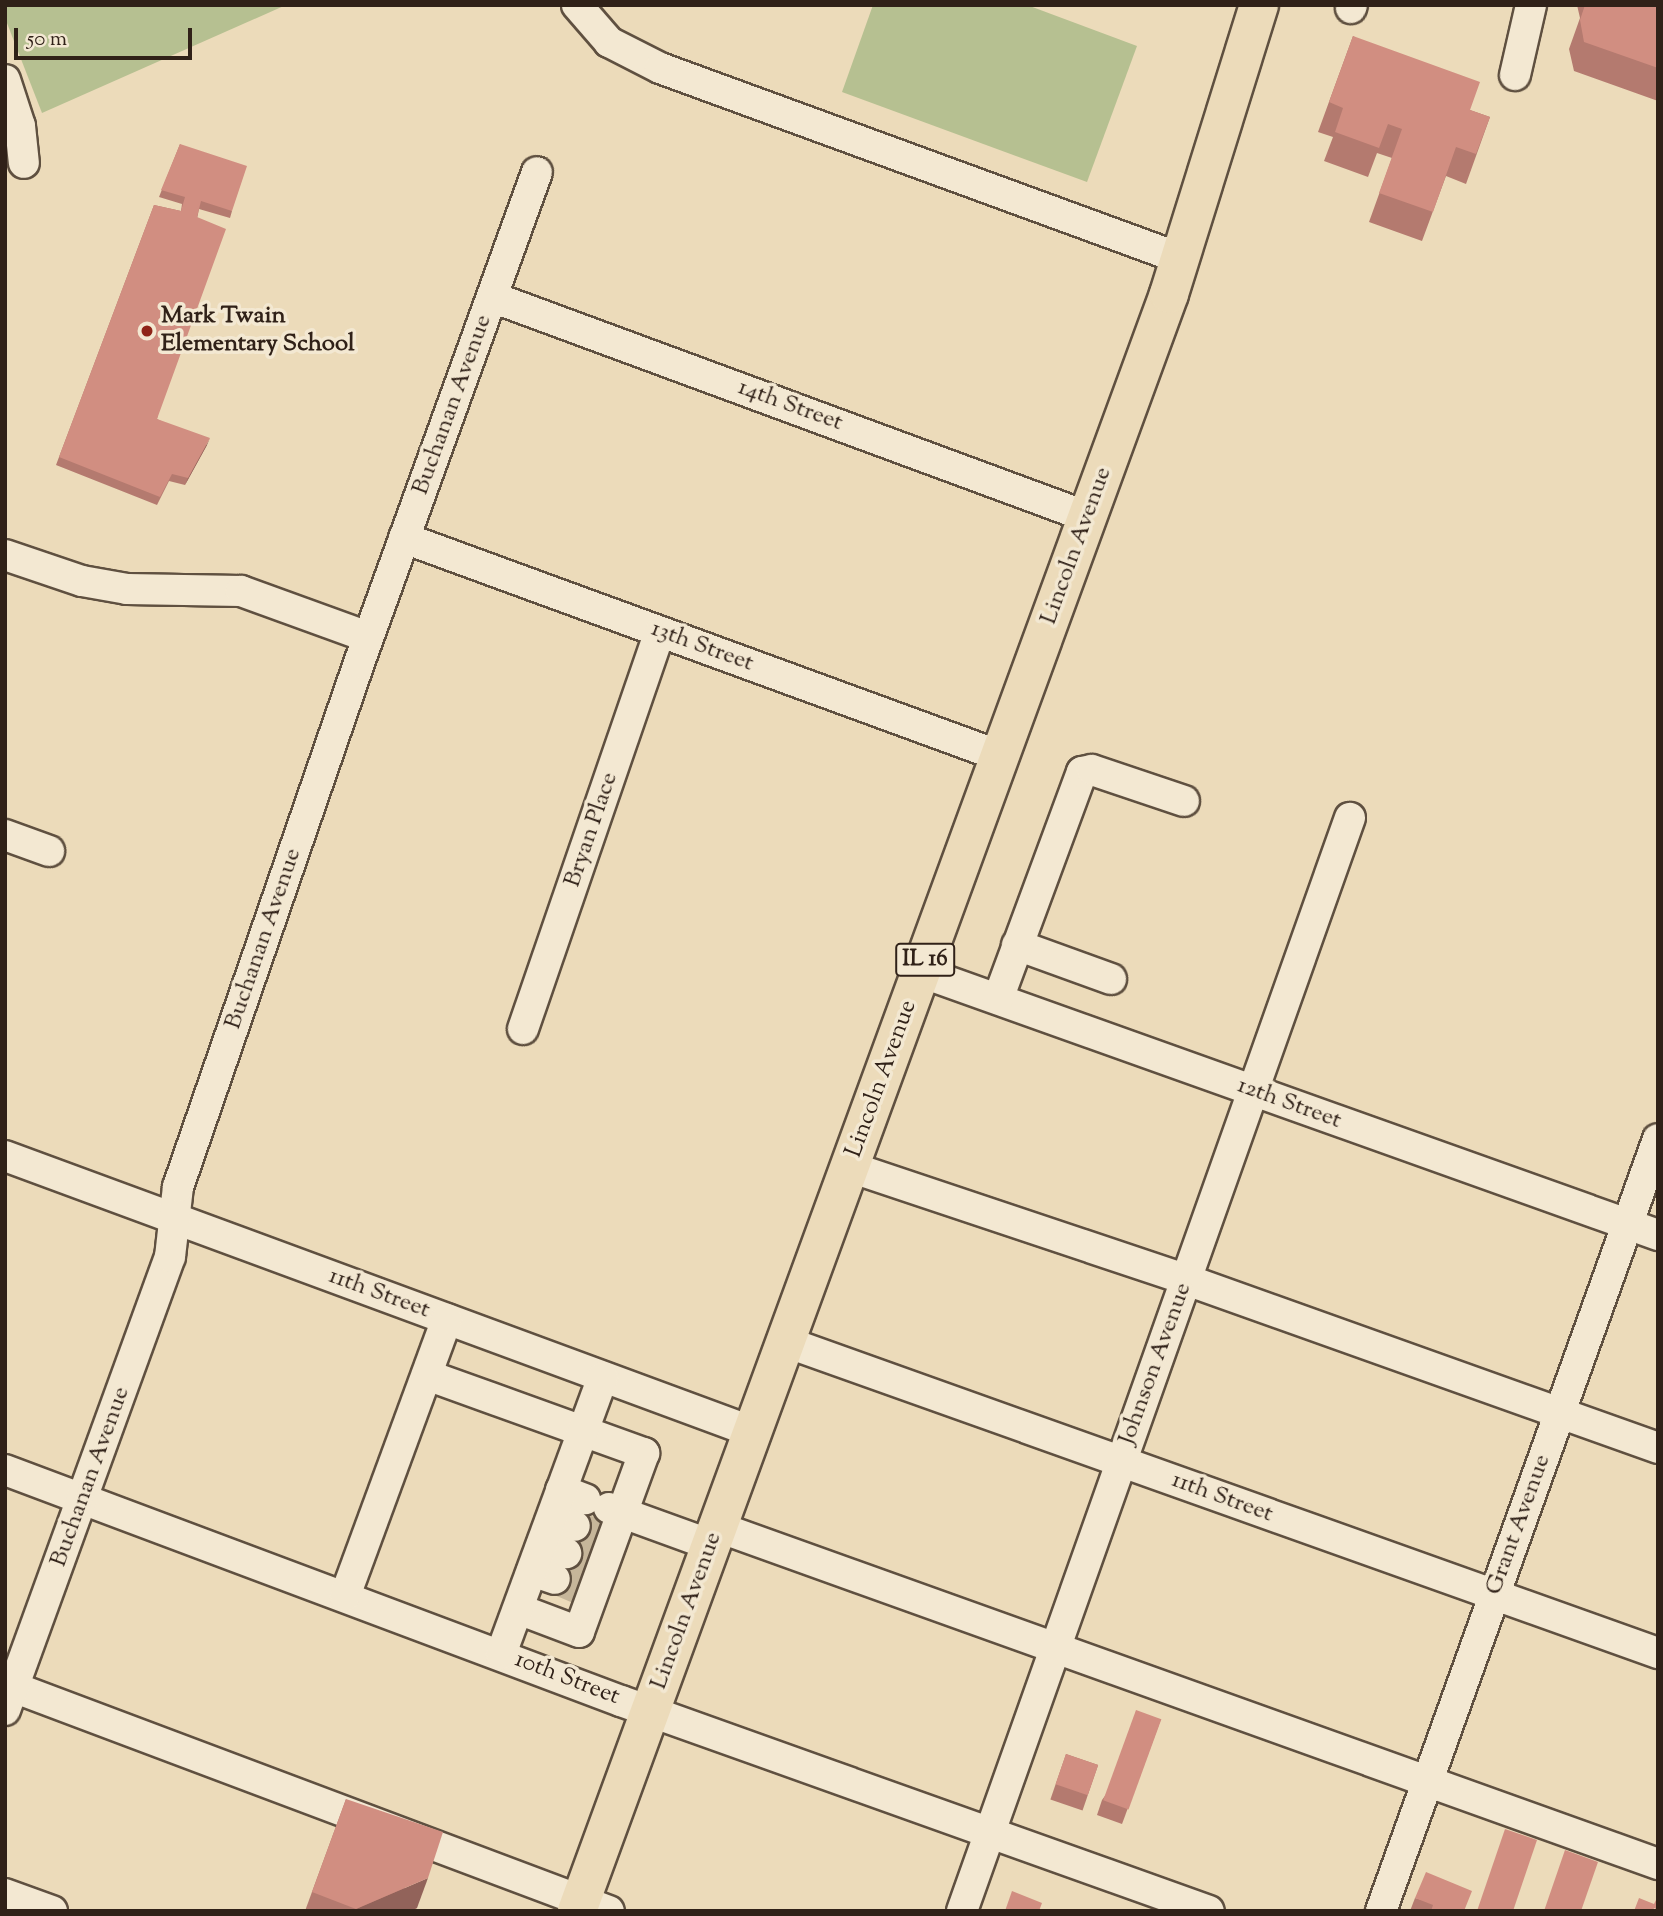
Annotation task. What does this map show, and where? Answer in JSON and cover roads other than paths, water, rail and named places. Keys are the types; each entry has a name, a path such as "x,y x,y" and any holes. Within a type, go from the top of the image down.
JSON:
{"main road":[{"name":"Lincoln Avenue","path":"589,1908 650,1711 1182,259 1259,5"}],"street":[{"path":"577,5 609,42 660,68 1182,259"},
{"path":"1515,75 1531,5"},
{"path":"5,80 20,126 24,163"},
{"name":"Buchanan Avenue","path":"8,1694 83,1499 170,1257 172,1219 178,1187 368,637 537,172"},
{"name":"14th Street","path":"492,297 1088,517"},
{"name":"13th Street","path":"404,538 1000,757"},
{"path":"5,555 82,581 127,589 241,590 368,637"},
{"name":"Bryan Place","path":"523,1029 660,632"},
{"path":"998,999 1082,772 1092,770 1184,801"},
{"name":"Johnson Avenue","path":"962,1911 1350,818"},
{"path":"5,835 49,851"},
{"path":"1017,945 1111,979"},
{"name":"12th Street","path":"921,972 1658,1235"},
{"name":"Grant Avenue","path":"1381,1911 1658,1139"},
{"name":"11th Street","path":"5,1157 753,1432"},
{"path":"850,1167 1187,1280 1658,1448"},
{"path":"345,1596 447,1319"},
{"name":"11th Street","path":"786,1342 1658,1653"},
{"path":"427,1375 644,1453 580,1543 518,1609 501,1654"},
{"path":"518,1609 579,1632 583,1432 603,1377"},
{"name":"10th Street","path":"5,1470 650,1711 1209,1911"},
{"path":"580,1543 715,1536 1055,1648 1658,1864"},
{"path":"8,1694 589,1908"},
{"path":"5,1894 52,1911"}],"tunnel":[{"path":"575,1526 597,1534"},
{"path":"566,1553 590,1562"},
{"path":"555,1579 581,1590"}],"place":[{"name":"Mark Twain Elementary School","path":"147,331"}]}
